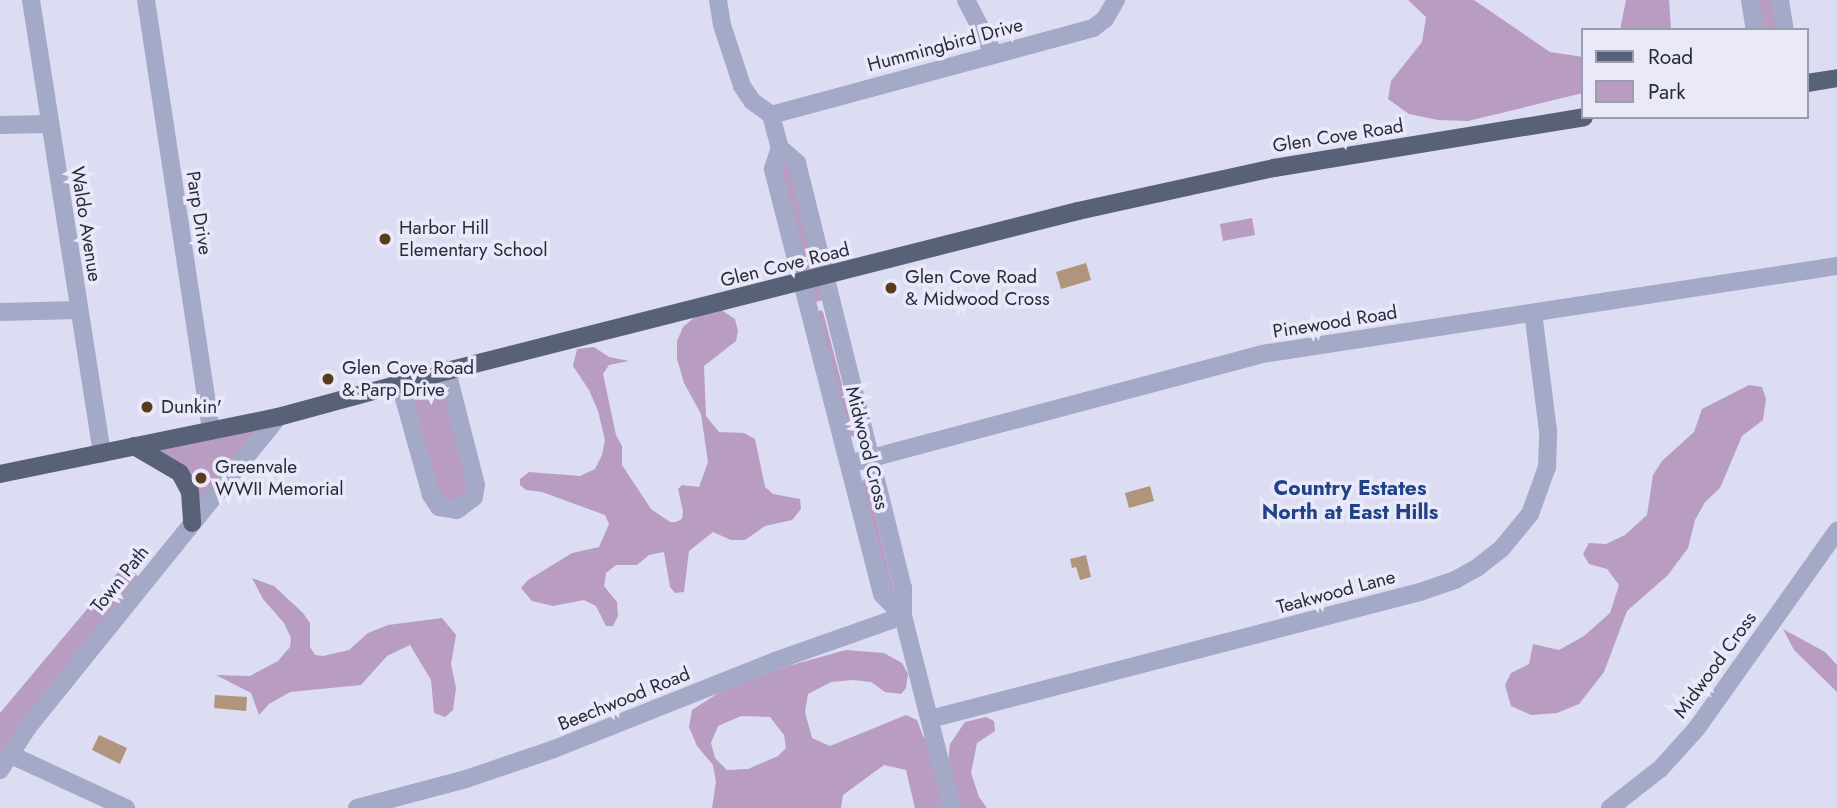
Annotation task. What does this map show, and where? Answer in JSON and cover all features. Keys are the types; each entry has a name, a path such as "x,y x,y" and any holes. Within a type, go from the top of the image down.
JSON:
{"main road":[{"path":"1809,83 1837,78"},
{"name":"Glen Cove Road","path":"0,474 278,417 447,371 1078,211 1274,168 1582,117"},
{"path":"134,446 180,473 190,492 192,523"}],"street":[{"name":"Waldo Avenue","path":"31,0 102,453"},
{"name":"Parp Drive","path":"146,0 211,431"},
{"path":"718,0 722,25 742,86 752,101 771,115 780,148"},
{"path":"966,0 994,54"},
{"name":"Hummingbird Drive","path":"771,115 1093,28 1105,19 1116,0"},
{"path":"1750,0 1755,28"},
{"path":"1780,0 1785,28"},
{"path":"0,125 49,124"},
{"name":"Midwood Cross","path":"903,616 883,594 773,169 780,148 797,163 903,588 903,616 953,808"},
{"name":"Pinewood Road","path":"849,464 1262,354 1837,266"},
{"path":"0,312 78,310"},
{"name":"Teakwood Lane","path":"930,719 1420,592 1455,580 1478,567 1502,548 1530,514 1547,467 1548,431 1533,313"},
{"path":"400,384 430,495 439,507 457,510 474,497 476,485 447,371"},
{"name":"Town Path","path":"4,762 278,417"},
{"name":"Midwood Cross","path":"1610,808 1660,769 1697,727 1837,531"},
{"name":"Beechwood Road","path":"357,808 404,803 554,749 775,660 903,616"},
{"path":"4,762 127,808"}],"green space":[{"path":"1408,0 1474,0 1550,52 1582,57 1582,93 1468,121 1438,120 1409,114 1388,99 1391,81 1422,42 1426,17"},
{"path":"1626,0 1669,0 1671,28 1620,28"},
{"path":"1750,0 1780,0 1785,28 1755,28"},
{"path":"780,148 797,163 831,298 808,304 773,169"},
{"path":"1252,218 1255,235 1223,241 1220,224"},
{"path":"720,309 735,319 738,331 736,341 704,366 706,416 719,432 744,433 755,439 765,487 773,494 800,499 801,509 792,520 765,526 745,540 731,540 713,532 689,551 684,592 675,593 670,587 664,552 649,555 637,565 616,565 606,573 604,586 617,602 618,616 613,626 606,626 596,606 584,600 553,606 532,601 521,588 528,580 572,553 599,547 609,524 605,515 542,492 526,490 520,485 520,479 529,472 580,476 595,469 602,455 605,440 598,411 589,390 573,366 577,349 594,347 609,357 629,361 609,365 603,374 616,435 622,446 622,465 651,509 670,522 676,522 682,519 683,511 678,489 682,485 699,487 708,462 701,414 684,383 677,359 677,341 683,327 702,311"},
{"path":"820,310 823,312 855,434 853,437 850,435 818,313"},
{"path":"447,371 474,497 439,507 401,384"},
{"path":"1749,385 1762,387 1766,399 1763,420 1742,436 1720,488 1705,502 1695,520 1688,548 1668,575 1627,611 1604,672 1579,704 1557,713 1531,715 1511,706 1505,685 1511,673 1529,664 1533,644 1559,650 1584,636 1610,613 1619,585 1607,569 1589,564 1583,554 1589,543 1606,544 1625,535 1647,515 1653,475 1662,461 1694,432 1702,409"},
{"path":"278,417 192,523 190,492 134,446"},
{"path":"864,479 867,481 895,594 891,593 862,482"},
{"path":"124,565 145,582 0,770 0,713"},
{"path":"252,578 274,586 303,613 310,623 310,647 315,655 323,656 349,650 368,633 388,625 442,618 456,635 451,664 456,688 453,710 445,717 434,713 431,680 410,645 387,656 361,685 290,692 269,704 259,715 251,693 216,675 250,676 278,661 290,647 291,638 284,623 263,599"},
{"path":"1783,629 1825,652 1837,665 1837,692 1794,650"},
{"path":"846,650 884,653 902,663 908,674 906,688 901,694 885,692 871,682 853,680 831,682 808,694 805,712 812,738 830,746 906,715 917,720 923,736 948,763 950,744 965,722 986,717 994,721 995,731 977,743 971,773 979,797 987,808 915,808 906,770 884,765 843,795 841,808 712,808 716,782 713,765 697,746 689,727 692,710 723,690 788,666","holes":["741,716 770,717 784,735 786,748 778,756 748,769 727,770 715,758 711,743 718,726"]}],"shaded area":[{"path":"1086,263 1091,280 1061,289 1056,272"},
{"path":"1150,486 1154,501 1129,508 1125,493"},
{"path":"1086,555 1091,577 1080,580 1070,559"},
{"path":"215,695 247,697 246,711 214,708"},
{"path":"99,735 127,748 120,764 92,750"}],"place":[{"name":"Harbor Hill Elementary School","path":"385,239"},
{"name":"Glen Cove Road & Midwood Cross","path":"891,288"},
{"name":"Glen Cove Road & Parp Drive","path":"328,379"},
{"name":"Dunkin'","path":"147,407"},
{"name":"Greenvale WWII Memorial","path":"201,478"}],"district":[{"name":"Country Estates North at East Hills","path":"1350,500"}]}
